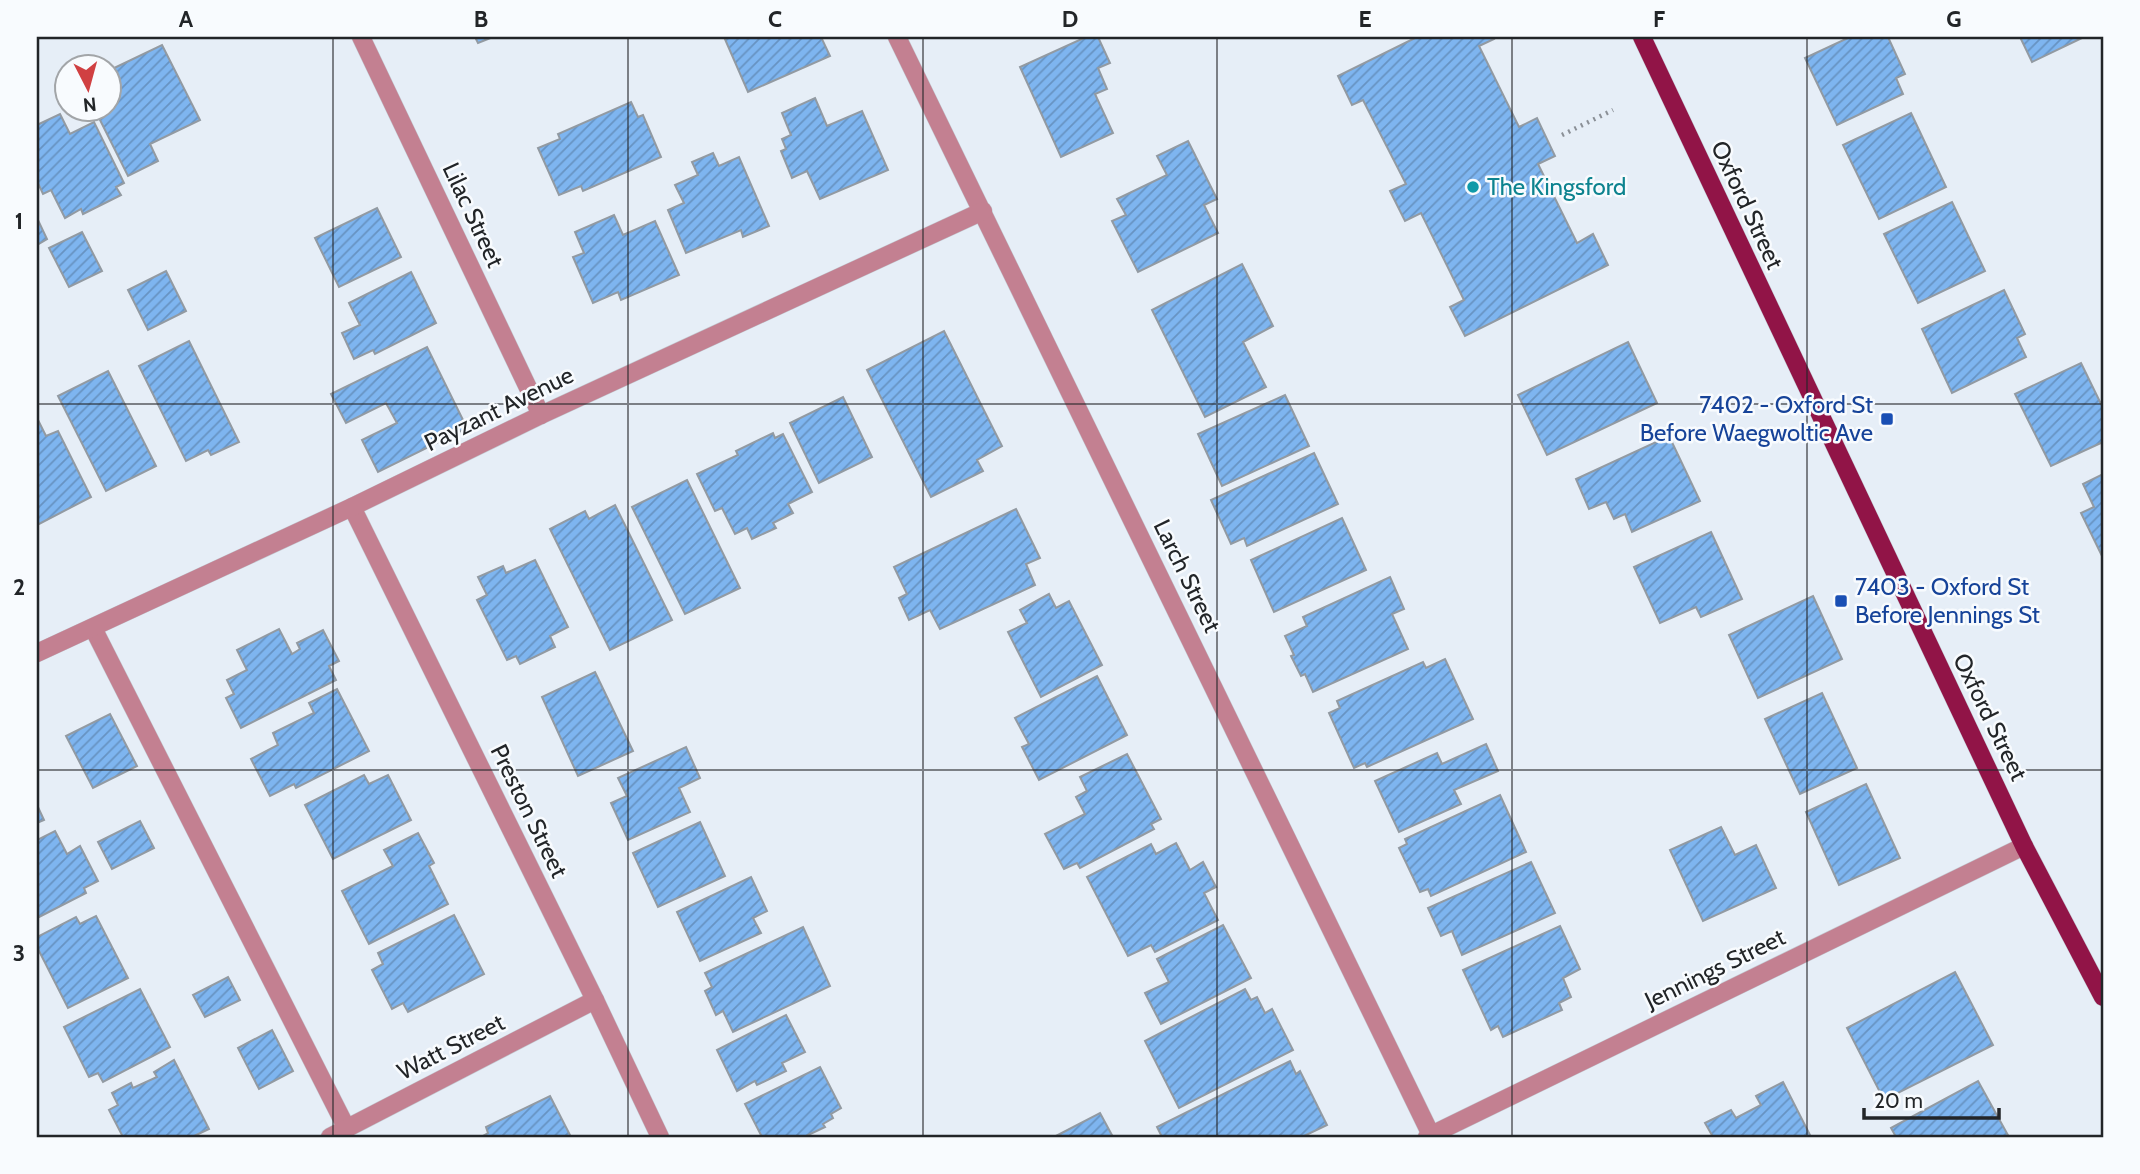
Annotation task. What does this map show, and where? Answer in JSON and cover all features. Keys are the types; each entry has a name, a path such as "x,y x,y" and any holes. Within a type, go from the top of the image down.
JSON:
{"main road":[{"name":"Oxford Street","path":"1643,37 2024,846 2103,997"}],"street":[{"name":"Lilac Street","path":"362,37 541,415"},
{"name":"Larch Street","path":"897,37 1430,1137"},
{"name":"Payzant Avenue","path":"37,653 352,507 541,415 983,211"},
{"name":"Preston Street","path":"352,507 660,1137"},
{"path":"93,628 347,1129"},
{"name":"Jennings Street","path":"1430,1137 2024,846"},
{"name":"Watt Street","path":"330,1137 595,1000"}],"path":[{"path":"1562,135 1612,110"}],"building":[{"path":"475,37 493,37 478,43"},
{"path":"724,37 821,37 830,56 748,92"},
{"path":"1086,37 1098,37 1110,63 1098,68 1107,89 1095,94 1113,133 1061,157 1020,67"},
{"name":"The Kingsford","path":"1417,37 1493,37 1494,39 1479,46 1519,127 1537,118 1555,156 1538,164 1577,243 1593,234 1608,265 1465,336 1450,307 1464,300 1421,213 1405,221 1390,191 1406,184 1363,100 1352,105 1338,76"},
{"path":"1850,37 1888,37 1905,74 1896,78 1903,94 1837,125 1805,58"},
{"path":"2020,37 2084,37 2032,62"},
{"path":"162,45 200,120 150,144 158,161 128,176 101,122 122,122 122,64"},
{"path":"815,98 827,126 862,111 888,170 820,199 807,171 792,178 781,151 786,149 782,139 791,135 782,113"},
{"path":"631,102 638,117 643,115 661,157 583,191 581,186 559,195 538,148 560,139 558,134"},
{"path":"1911,113 1946,187 1879,219 1843,145"},
{"path":"52,118 52,122 64,122 70,134 94,122 124,183 116,187 121,195 83,214 81,209 65,218 51,190 43,194 37,181 37,125"},
{"path":"1188,141 1217,199 1204,205 1218,233 1138,272 1112,221 1126,215 1117,199 1167,175 1157,156"},
{"path":"713,153 719,166 739,157 769,226 743,237 741,230 686,253 668,210 684,203 675,185 698,175 692,162"},
{"path":"1952,202 1985,271 1918,303 1884,234"},
{"path":"377,208 401,257 339,287 315,238"},
{"path":"614,215 623,235 655,221 679,275 621,300 618,292 593,303 573,257 584,253 575,232"},
{"path":"37,218 47,239 37,245"},
{"path":"82,232 102,271 69,287 49,248"},
{"path":"1242,264 1273,326 1243,342 1266,387 1205,417 1152,310"},
{"path":"166,271 186,311 148,330 128,290"},
{"path":"411,272 436,323 375,354 373,350 354,359 342,333 360,325 349,303"},
{"path":"2004,290 2025,334 2017,338 2026,357 1952,393 1922,329"},
{"path":"944,331 1002,446 977,460 983,471 931,497 867,370"},
{"path":"189,341 239,442 211,455 208,450 186,461 139,366"},
{"path":"1628,342 1657,403 1547,455 1518,395"},
{"path":"427,347 467,428 378,472 362,440 397,423 386,403 346,423 331,394"},
{"path":"2081,363 2103,408 2103,442 2051,466 2015,394"},
{"path":"108,371 156,466 106,491 58,396"},
{"path":"1285,395 1309,446 1222,486 1198,434"},
{"path":"843,397 872,457 819,483 790,423"},
{"path":"37,418 46,436 58,431 91,497 37,525"},
{"path":"773,433 775,438 783,434 812,492 788,504 793,513 773,523 776,528 752,539 747,528 735,534 722,508 715,511 697,474 738,455 736,451"},
{"path":"1669,436 1700,501 1632,532 1625,514 1614,519 1606,502 1589,509 1576,479"},
{"path":"1314,453 1338,504 1247,546 1244,538 1231,544 1211,500"},
{"path":"2103,474 2103,558 2081,513 2094,507 2083,484"},
{"path":"687,480 740,588 685,614 632,507"},
{"path":"615,505 672,620 610,650 550,529 585,511 589,519"},
{"path":"1016,509 1040,558 1026,564 1035,585 940,629 930,610 909,620 899,598 907,594 894,567"},
{"path":"1342,518 1366,570 1274,612 1251,560"},
{"path":"1711,532 1742,599 1701,617 1696,607 1660,623 1634,567"},
{"path":"535,560 568,627 550,636 555,647 520,664 516,656 507,660 477,600 487,595 478,577 503,566 506,573"},
{"path":"1390,577 1404,609 1392,614 1408,649 1313,692 1305,674 1301,676 1291,656 1294,655 1285,636 1307,626 1303,617"},
{"path":"1049,594 1056,608 1069,601 1102,665 1041,697 1008,632 1027,623 1020,610"},
{"path":"1813,596 1842,659 1758,698 1729,635"},
{"path":"279,629 292,654 300,649 297,643 323,630 339,661 329,666 336,680 241,728 226,698 234,694 227,680 247,670 237,650"},
{"path":"1445,659 1473,719 1367,767 1365,763 1354,768 1329,713 1340,708 1337,701 1423,662 1426,668"},
{"path":"595,672 633,751 578,776 542,697"},
{"path":"1097,676 1127,735 1039,780 1022,747 1029,744 1015,718"},
{"path":"337,689 369,751 296,788 294,784 270,796 251,759 278,745 273,733 314,713 309,703"},
{"path":"1822,693 1857,768 1800,794 1765,719"},
{"path":"110,714 137,766 93,788 66,736"},
{"path":"1486,744 1498,771 1454,790 1461,804 1399,832 1375,781 1437,753 1442,764"},
{"path":"686,747 700,778 679,788 690,812 628,840 611,803 627,796 618,778"},
{"path":"1127,754 1161,819 1151,824 1154,829 1080,868 1077,863 1064,869 1045,834 1085,814 1076,797 1087,791 1080,777"},
{"path":"364,775 369,784 388,775 411,820 333,859 305,805"},
{"path":"1866,784 1900,858 1839,885 1806,812"},
{"path":"1500,795 1526,852 1431,896 1428,889 1420,892 1399,848 1407,844 1405,839"},
{"path":"37,805 44,820 37,823"},
{"path":"140,821 154,848 112,869 98,842"},
{"path":"700,822 725,876 658,907 633,853"},
{"path":"1721,827 1735,855 1756,845 1776,888 1703,921 1670,850"},
{"path":"55,831 67,854 80,846 98,881 84,888 86,893 37,918 37,840"},
{"path":"418,833 434,863 429,866 448,904 369,944 342,891 393,866 384,850"},
{"path":"1176,843 1190,870 1203,862 1216,887 1204,893 1218,920 1155,952 1151,945 1128,956 1087,877 1151,844 1156,854"},
{"path":"1531,862 1555,913 1462,955 1452,931 1441,936 1428,908"},
{"path":"751,877 767,911 753,918 761,933 700,961 677,912"},
{"path":"454,915 484,974 408,1012 403,1003 392,1009 372,970 383,964 378,953"},
{"path":"96,916 128,978 68,1008 37,947 37,937 76,917 80,924"},
{"path":"1223,925 1251,978 1161,1024 1145,993 1169,982 1157,959"},
{"path":"1560,926 1580,969 1563,978 1571,997 1559,1003 1562,1010 1503,1037 1498,1026 1491,1030 1463,970"},
{"path":"803,927 830,986 733,1032 723,1011 716,1015 705,991 712,987 705,973"},
{"path":"1955,972 1993,1045 1884,1100 1847,1028"},
{"path":"228,977 240,1000 205,1017 193,995"},
{"path":"140,989 170,1047 103,1082 98,1073 89,1077 64,1027"},
{"path":"1245,989 1251,1000 1257,997 1265,1013 1272,1009 1293,1050 1179,1108 1145,1041"},
{"path":"786,1015 805,1052 782,1063 786,1071 757,1085 755,1081 737,1091 717,1050"},
{"path":"272,1030 293,1071 259,1089 238,1048"},
{"path":"174,1060 209,1129 192,1137 123,1137 109,1110 118,1105 112,1093 131,1083 133,1088 157,1077 154,1072"},
{"path":"1290,1061 1296,1074 1300,1071 1327,1125 1302,1137 1162,1137 1157,1127"},
{"path":"820,1067 841,1108 831,1114 833,1118 823,1124 825,1127 804,1137 762,1137 745,1104"},
{"path":"1978,1081 2009,1137 1896,1137 1891,1128"},
{"path":"1783,1082 1811,1137 1713,1137 1705,1123 1731,1110 1736,1118 1761,1105 1756,1096"},
{"path":"550,1096 571,1137 481,1137 488,1133 486,1127"},
{"path":"1100,1113 1113,1137 1054,1137"}],"place":[{"name":"The Kingsford","path":"1473,187"},
{"name":"7402 - Oxford St Before Waegwoltic Ave","path":"1887,419"},
{"name":"7403 - Oxford St Before Jennings St","path":"1841,601"}]}
